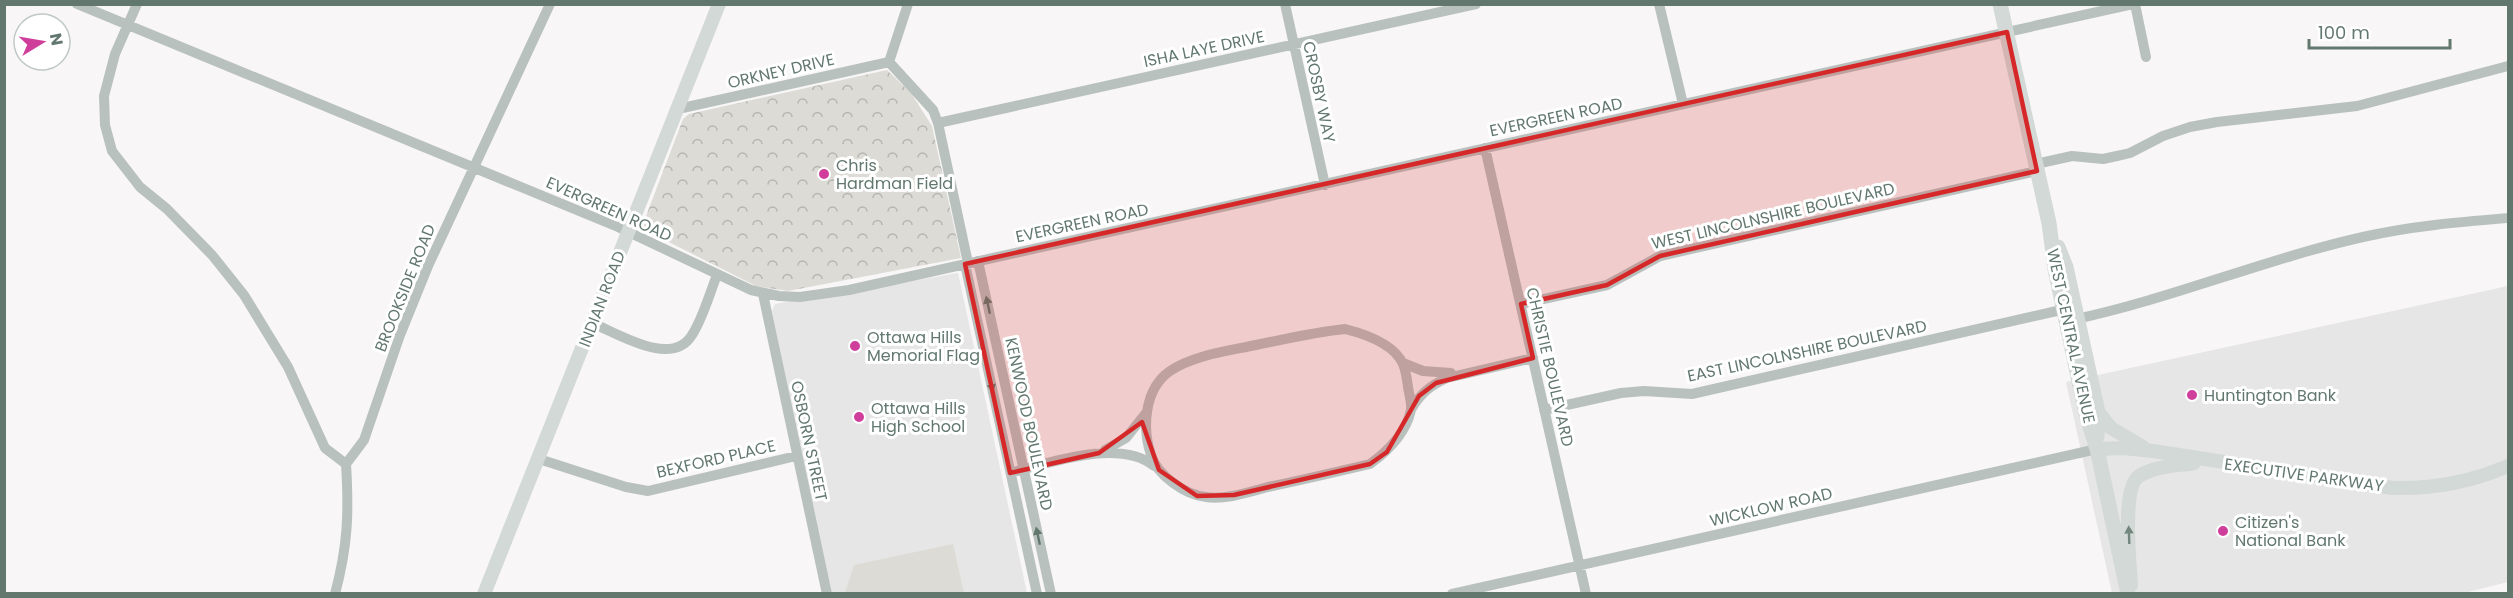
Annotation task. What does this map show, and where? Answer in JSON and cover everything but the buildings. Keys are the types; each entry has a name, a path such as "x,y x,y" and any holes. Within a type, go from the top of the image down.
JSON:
{"main road":[{"name":"WEST CENTRAL AVENUE","path":"2000,4 2049,223 2066,267 2086,414 2097,449 2130,594"},
{"name":"WEST CENTRAL AVENUE","path":"2071,314 2098,412 2097,449"}],"street":[{"name":"EVERGREEN ROAD","path":"77,4 628,232 717,275 763,294 787,297 819,295 970,263 2134,4 2146,57"},
{"path":"137,4 115,54 104,96 105,125 112,151 140,187 167,209 212,255 244,295 288,367 325,448 346,464 349,517 344,557 335,594"},
{"name":"BROOKSIDE ROAD","path":"346,464 364,441 400,335 428,266 550,4"},
{"name":"INDIAN ROAD","path":"484,594 719,4"},
{"path":"908,4 890,62 933,110 938,123 970,263"},
{"name":"CROSBY WAY","path":"1285,4 1324,185"},
{"name":"ISHA LAYE DRIVE","path":"938,123 1476,4"},
{"path":"1659,4 1683,104"},
{"name":"ORKNEY DRIVE","path":"678,109 890,62"},
{"name":"WEST LINCOLNSHIRE BOULEVARD","path":"1521,304 1607,285 1660,256 2037,167 2072,156 2103,159 2130,153 2163,136 2190,127 2357,106 2508,66"},
{"name":"CHRISTIE BOULEVARD","path":"1485,148 1586,594"},
{"name":"EAST LINCOLNSHIRE BOULEVARD","path":"1545,410 1621,393 1644,391 1692,394 2071,314 2117,310 2363,237 2444,223 2508,218"},
{"name":"KENWOOD BOULEVARD","path":"970,263 1023,470 1051,594"},
{"name":"KENWOOD BOULEVARD","path":"970,263 1010,473 1037,594"},
{"path":"592,323 658,350 676,349 686,343 693,334 717,275"},
{"name":"OSBORN STREET","path":"763,294 827,594"},
{"path":"1099,453 1126,438 1146,413 1168,372 1205,356 1323,331 1345,329 1363,333 1393,351 1403,363 1412,408"},
{"path":"1010,473 1099,453 1118,452 1143,458 1197,496 1209,498 1234,495 1370,464 1387,452 1419,396 1436,383 1458,374 1533,358"},
{"path":"1403,363 1423,371 1458,374"},
{"path":"2098,412 2111,428 2130,441 2153,451"},
{"path":"1146,413 1147,442 1158,470"},
{"name":"EXECUTIVE PARKWAY","path":"2097,449 2123,448 2153,451 2207,461 2411,489 2458,483 2508,466"},
{"name":"WICKLOW ROAD","path":"1452,594 2097,449"},
{"name":"BEXFORD PLACE","path":"539,459 626,487 648,491 796,456"},
{"path":"2130,594 2128,505 2132,483 2138,476 2149,471 2207,461"}],"highlighted area":[{"path":"2007,32 2037,171 1660,256 1607,285 1521,304 1533,358 1436,383 1419,396 1387,452 1370,464 1234,495 1197,496 1159,470 1142,422 1099,453 1010,473 965,264"}],"shaded area":[{"path":"958,273 1027,593 828,593 772,311 775,304"},
{"path":"2508,286 2508,582 2460,594 2112,593 2066,382"}],"green space":[{"path":"887,70 911,93 932,126 961,258 788,291 756,286 645,230 643,224 683,119 689,114"},
{"path":"953,544 964,593 845,593 854,565"}],"place":[{"name":"Chris Hardman Field","path":"824,174"},
{"name":"Ottawa Hills Memorial Flag","path":"855,346"},
{"name":"Huntington Bank","path":"2192,395"},
{"name":"Ottawa Hills High School","path":"859,417"},
{"name":"Citizen's National Bank","path":"2223,531"}]}
